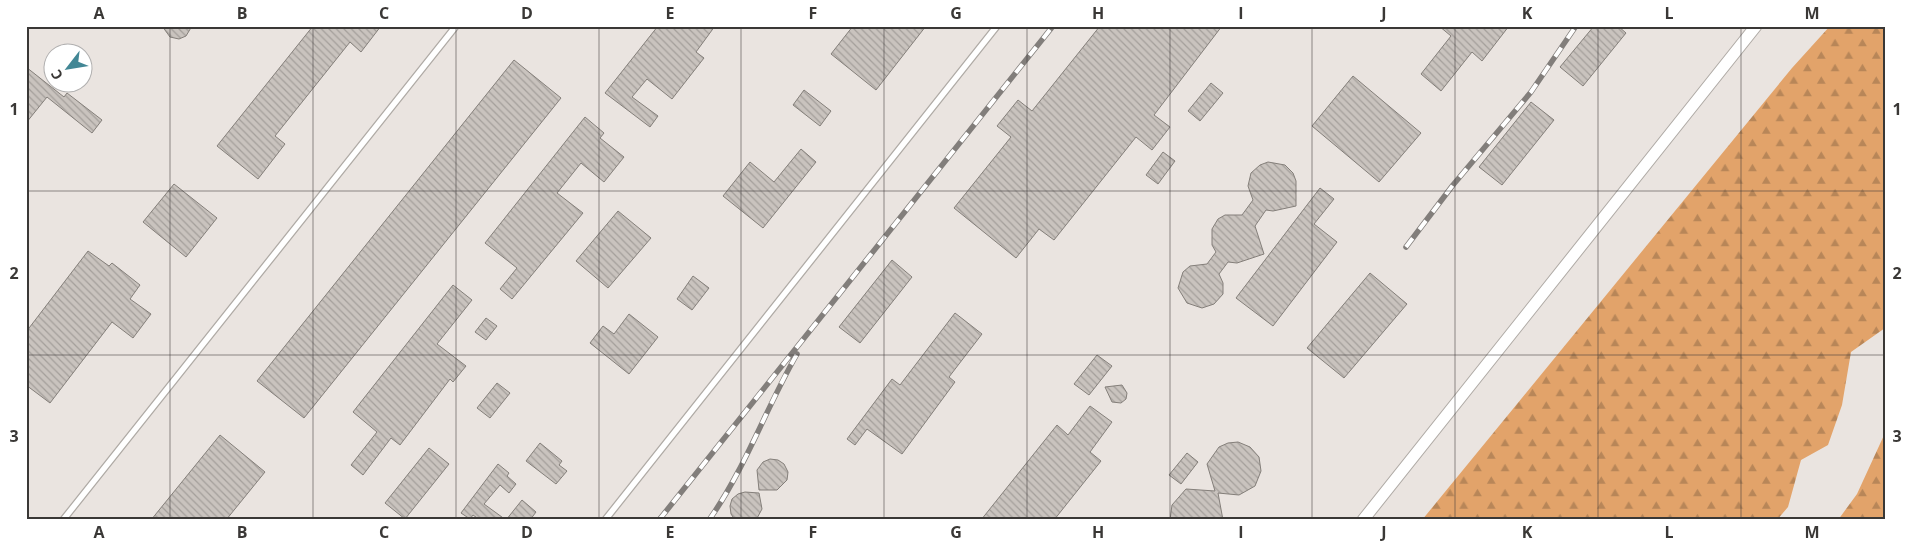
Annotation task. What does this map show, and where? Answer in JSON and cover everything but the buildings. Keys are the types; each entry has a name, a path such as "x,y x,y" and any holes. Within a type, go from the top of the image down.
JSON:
{"street":[{"path":"1363,520 1756,26"}],"lane":[{"path":"63,520 456,26"},
{"path":"605,520 997,26"}],"green space":[{"path":"1830,26 1885,26 1885,328 1851,352 1842,405 1828,445 1801,460 1788,507 1777,520 1422,520 1792,68"},
{"path":"1885,433 1885,520 1838,520 1857,494"}],"railway":[{"path":"659,520 1053,26"},
{"path":"1406,247 1453,185 1531,92 1576,26"},
{"path":"709,520 734,480 797,354"}]}
